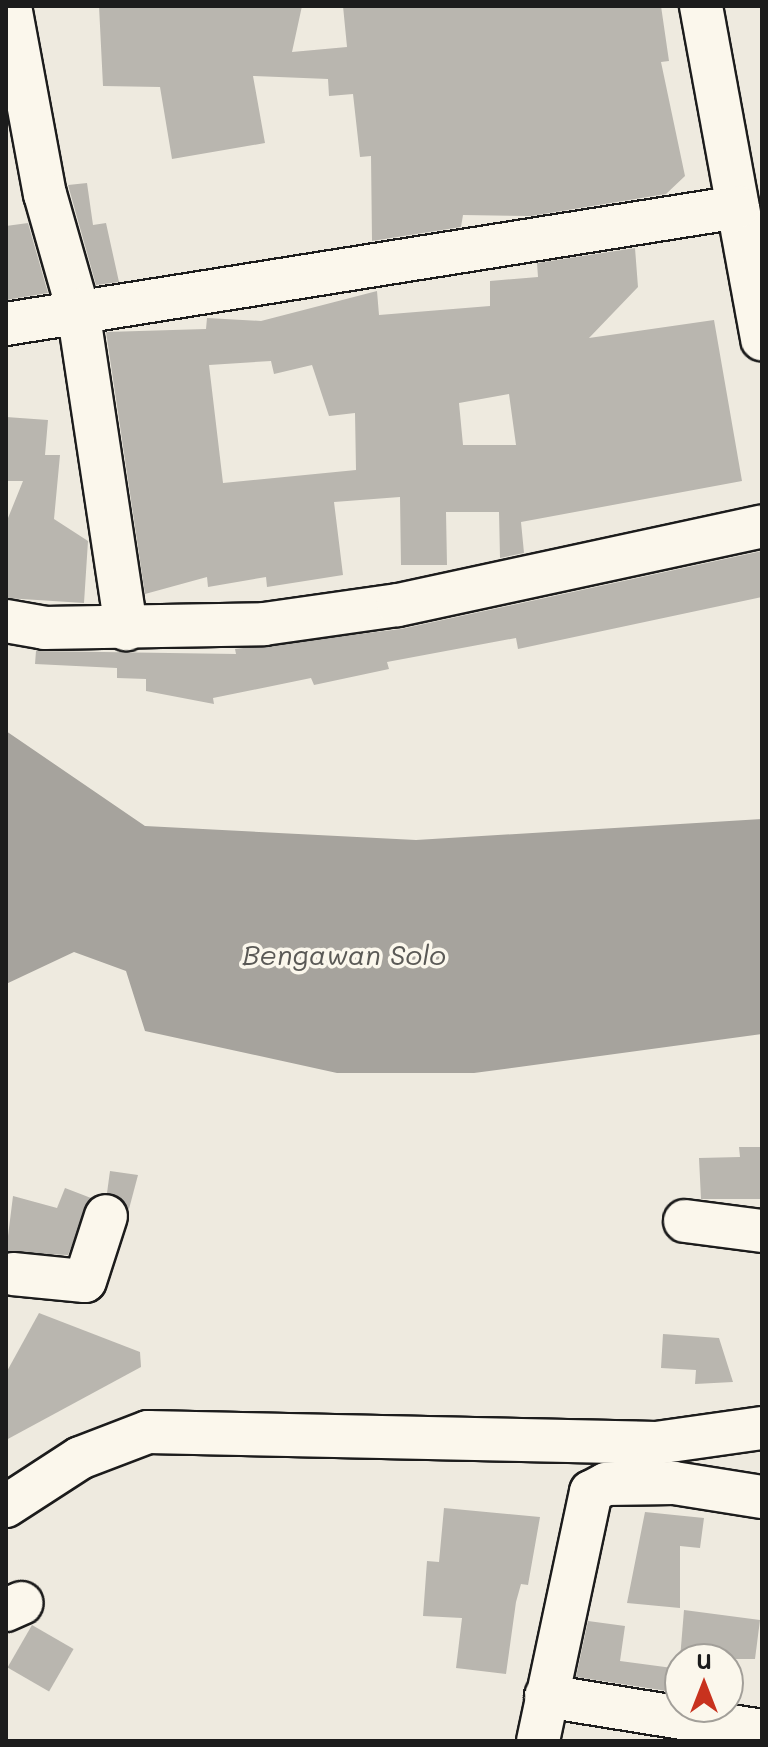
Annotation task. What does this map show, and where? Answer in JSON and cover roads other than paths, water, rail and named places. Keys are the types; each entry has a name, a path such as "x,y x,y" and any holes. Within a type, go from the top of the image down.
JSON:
{"street":[{"path":"10,6 45,194 78,310 126,629"},
{"path":"701,6 762,339"},
{"path":"6,324 78,310 738,207"},
{"path":"6,621 126,629 264,624 389,606 762,526"},
{"path":"8,1280 85,1281 106,1216"},
{"path":"685,1221 762,1231"},
{"path":"13,1493 112,1442 148,1432 656,1443 762,1428"},
{"path":"656,1443 674,1483"},
{"path":"538,1741 591,1492 606,1484 674,1483 762,1497"},
{"path":"546,1696 762,1731"}],"water":[{"name":"Bengawan Solo","path":"6,731 145,826 416,840 762,819 762,1034 474,1073 337,1073 145,1031 126,971 74,952 6,984"}]}
